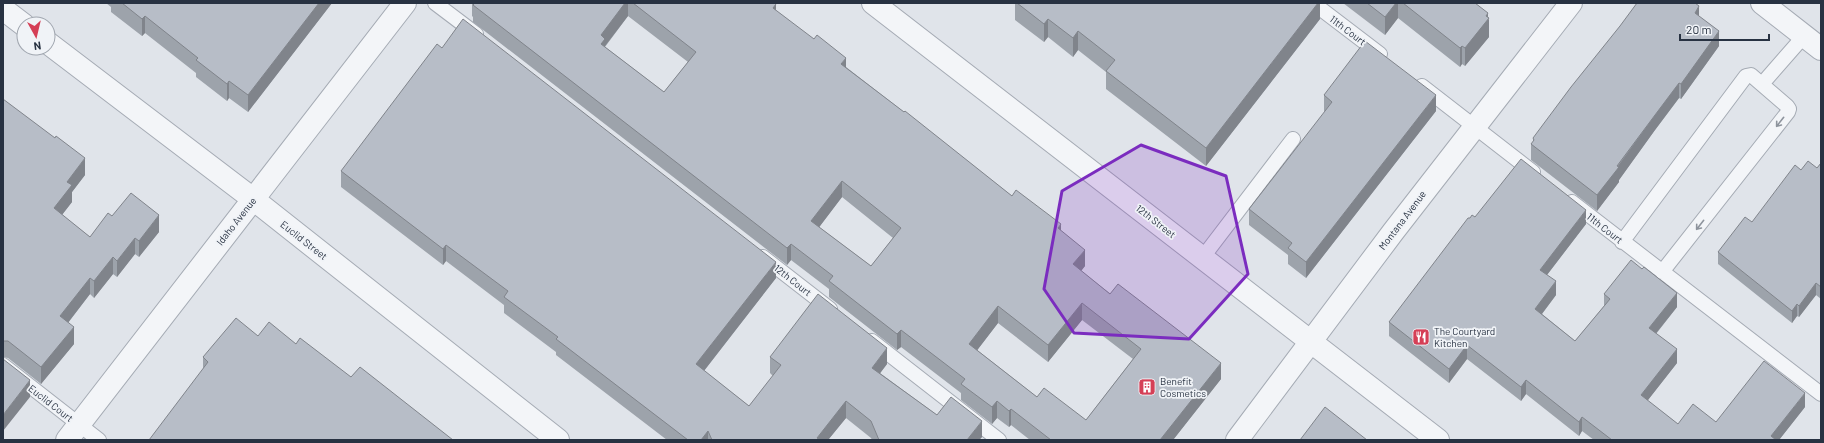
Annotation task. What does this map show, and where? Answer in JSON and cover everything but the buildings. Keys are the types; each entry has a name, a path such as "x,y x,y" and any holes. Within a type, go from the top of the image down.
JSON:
{"street":[{"name":"Idaho Avenue","path":"73,432 405,3"},
{"name":"12th Street","path":"873,3 1312,341 1438,440"},
{"name":"Montana Avenue","path":"1237,440 1570,3"},
{"path":"1762,3 1813,42"},
{"path":"3,9 16,19"},
{"name":"Euclid Street","path":"56,49 253,199 558,440"}],"lane":[{"path":"435,3 484,41"},
{"name":"11th Court","path":"1313,3 1391,62"},
{"path":"1762,84 1813,42"},
{"path":"1622,242 1746,76 1751,75 1786,106 1789,109 1788,112 1662,272"},
{"path":"1409,76 1544,181"},
{"path":"1203,257 1293,139"},
{"name":"11th Court","path":"1562,195 1821,394"},
{"name":"12th Court","path":"754,250 841,318"},
{"path":"860,332 999,440"},
{"name":"Euclid Court","path":"3,365 73,432 99,440"}],"highlighted area":[{"path":"1141,145 1226,176 1248,274 1189,339 1074,333 1044,289 1062,191"}],"place":[{"name":"The Courtyard Kitchen","path":"1421,337"},
{"name":"Benefit Cosmetics","path":"1147,387"}]}
